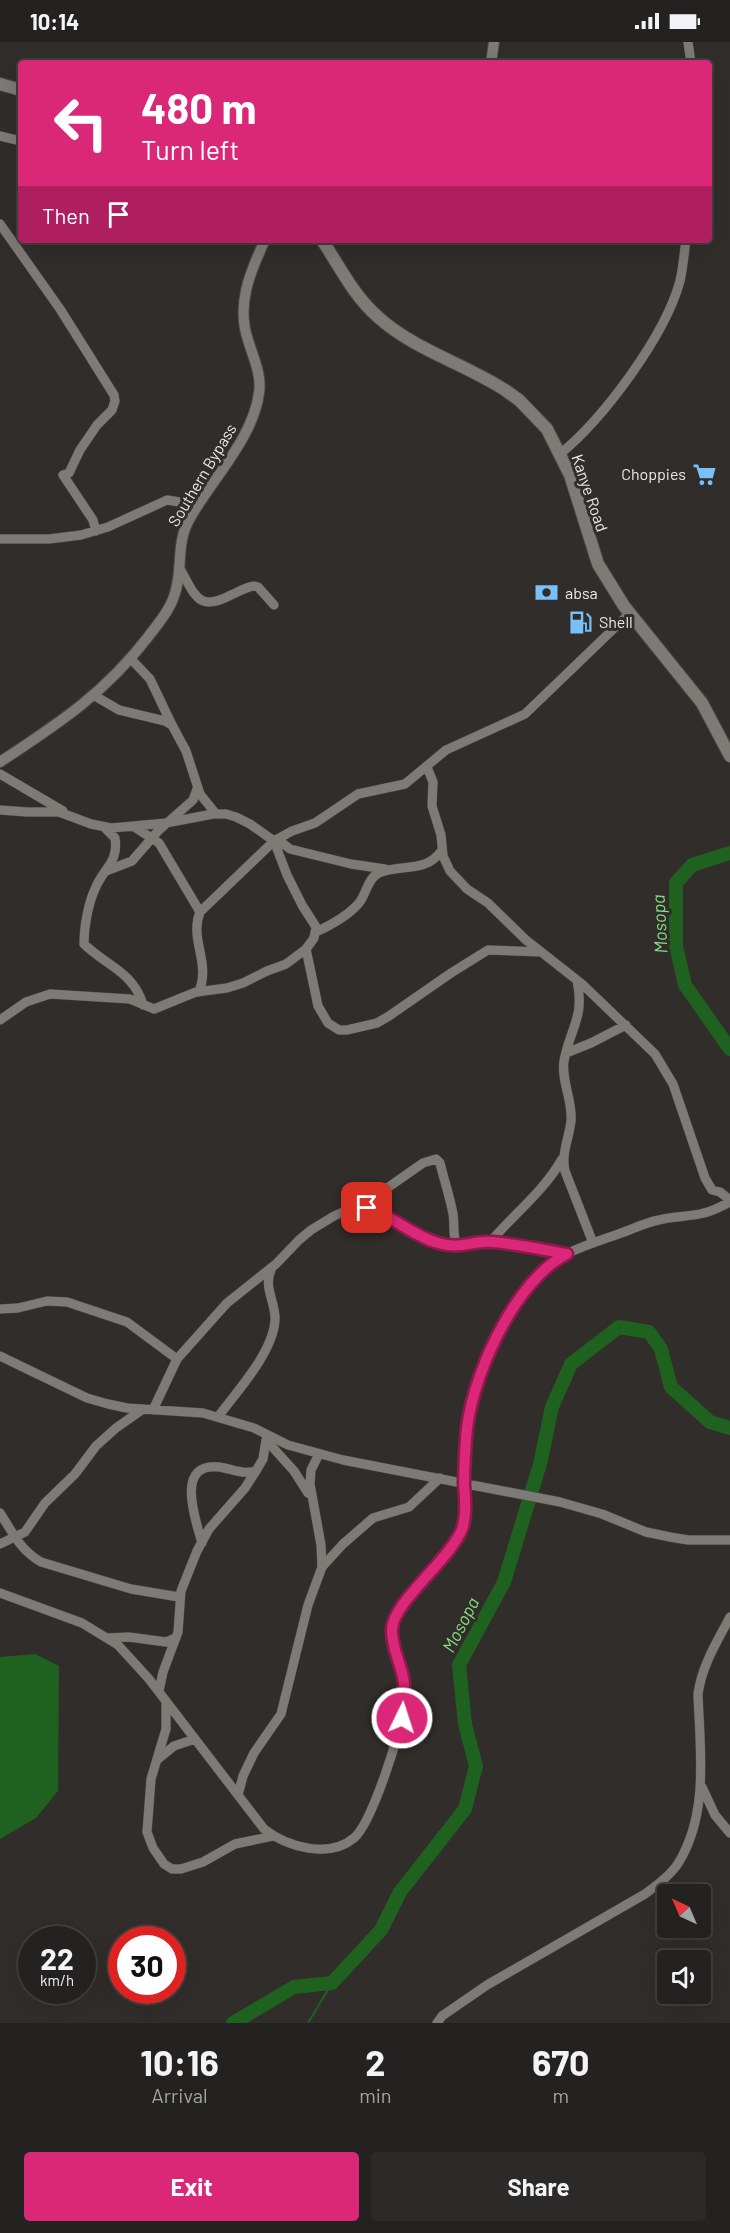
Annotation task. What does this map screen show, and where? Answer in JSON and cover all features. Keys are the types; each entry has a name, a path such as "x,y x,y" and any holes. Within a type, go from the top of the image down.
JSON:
{"main road":[{"path":"0,84 18,89"},
{"name":"Kanye Road","path":"324,243 352,290 378,318 398,333 492,382 519,400 547,429 570,475 598,564 630,613 702,703 730,756"}],"street":[{"path":"491,60 494,42"},
{"path":"688,42 691,60"},
{"path":"0,136 18,140"},
{"path":"0,224 57,304 114,395 112,410 97,425 80,450 69,473 63,475 93,520 96,531"},
{"name":"Southern Bypass","path":"0,762 95,696 131,658 168,610 177,588 183,533 198,505 248,427 257,404 260,384 245,330 243,302 248,281 264,243"},
{"path":"560,454 595,421 657,334 679,282 686,243"},
{"path":"0,539 57,538 96,531 167,500 198,505"},
{"path":"179,567 193,591 204,602 210,604 220,601 254,586 258,587 274,605"},
{"path":"199,992 205,971 198,938 200,912 275,840 292,831 315,824 358,794 405,784 446,750 493,730 531,710 630,613"},
{"path":"131,658 150,679 186,751 197,789 216,814"},
{"path":"95,696 119,710 165,721 172,725"},
{"path":"0,1593 82,1623 118,1645 159,1692 264,1828 273,1836 303,1848 338,1846 348,1842 363,1827 400,1730 404,1706 404,1680 394,1646 392,1627 399,1610 458,1538 465,1512 464,1483 469,1410 486,1358 495,1340 531,1284 547,1266 567,1254 658,1220 706,1213 730,1201 720,1192 712,1190 705,1179 673,1084 660,1062 642,1040 576,979 526,940 488,903 457,880 445,863 441,850 441,835 432,806 433,782 427,767"},
{"path":"0,774 65,813 104,827 166,823 216,814 236,817 290,849 342,862 391,870"},
{"path":"106,871 132,861 166,823 193,800 197,789"},
{"path":"0,810 65,813"},
{"path":"133,826 161,846 200,912"},
{"path":"104,827 113,835 116,843 115,855 91,899 84,944 105,958 134,984 141,995 143,1005"},
{"path":"275,840 286,875 302,905 315,923 316,932"},
{"path":"0,1020 26,1002 50,994 130,999 154,1009 199,992 243,983 298,957 306,949 316,932 334,923 359,903 374,876 391,870 424,865 437,857 441,850"},
{"path":"306,949 318,1006 333,1027 339,1030 377,1023 488,950 542,952"},
{"path":"491,1242 552,1177 562,1159 571,1122 563,1069 581,1005 576,979"},
{"path":"566,1053 626,1025"},
{"path":"153,1410 177,1359 227,1303 272,1268 311,1230 334,1216 360,1207 418,1166 436,1159 440,1163 452,1208 453,1233 458,1246"},
{"path":"562,1159 593,1243"},
{"path":"360,1207 375,1210 410,1232 436,1243 458,1246 491,1242 567,1254"},
{"path":"218,1417 262,1356 273,1332 275,1312 267,1282 272,1268"},
{"path":"0,1309 18,1308 47,1301 67,1302 127,1322 177,1359"},
{"path":"0,1356 87,1398 127,1408 182,1411 218,1417 288,1445 319,1454 560,1502 602,1514 646,1532 688,1540 730,1540"},
{"path":"0,1544 25,1532 45,1503 75,1474 96,1446 116,1428 143,1410"},
{"path":"159,1692 163,1672 179,1625 179,1597 209,1529 245,1488 263,1459 267,1437"},
{"path":"267,1437 294,1471 311,1498"},
{"path":"319,1454 311,1470 311,1498 321,1545 322,1567"},
{"path":"202,1543 191,1500 191,1486 195,1476 200,1470 210,1467 241,1473 256,1471"},
{"path":"238,1795 243,1776 254,1753 281,1713 308,1605 322,1567 343,1544 373,1518 409,1507 440,1478"},
{"path":"0,1513 28,1555 41,1562 131,1589 179,1597"},
{"path":"437,2023 461,2001 615,1912 662,1881 678,1863 691,1835 701,1785 698,1694 700,1679 704,1666 730,1617"},
{"path":"107,1638 129,1637 166,1642 176,1638"},
{"path":"166,1701 166,1729 152,1779 147,1832 153,1848 164,1864 172,1869 181,1869 203,1862 245,1841 273,1836"},
{"path":"156,1760 174,1746 195,1739"},
{"path":"701,1785 715,1815 730,1833"}],"shaded area":[{"path":"35,1654 59,1666 58,1791 36,1818 0,1839 0,1657"}],"waterway":[{"name":"Mosopa","path":"730,853 692,865 676,883 676,946 685,985 730,1049"},
{"name":"Mosopa","path":"233,2023 294,1987 332,1983 381,1930 400,1892 465,1809 476,1766 465,1724 459,1665 504,1582 540,1464 552,1407 571,1364 619,1327 649,1332 661,1349 671,1387 710,1422 730,1428"},
{"path":"308,2023 332,1983"}],"place":[{"name":"Choppies","path":"704,474"},
{"name":"absa","path":"547,593"},
{"name":"Shell","path":"581,622"}],"route":[{"path":"367,1208 375,1210 410,1232 436,1243 462,1246 491,1242 567,1254 547,1266 531,1284 495,1340 476,1386 467,1425 465,1512 462,1528 458,1538 441,1561 399,1610 392,1627 394,1646 404,1680 402,1718"}]}
